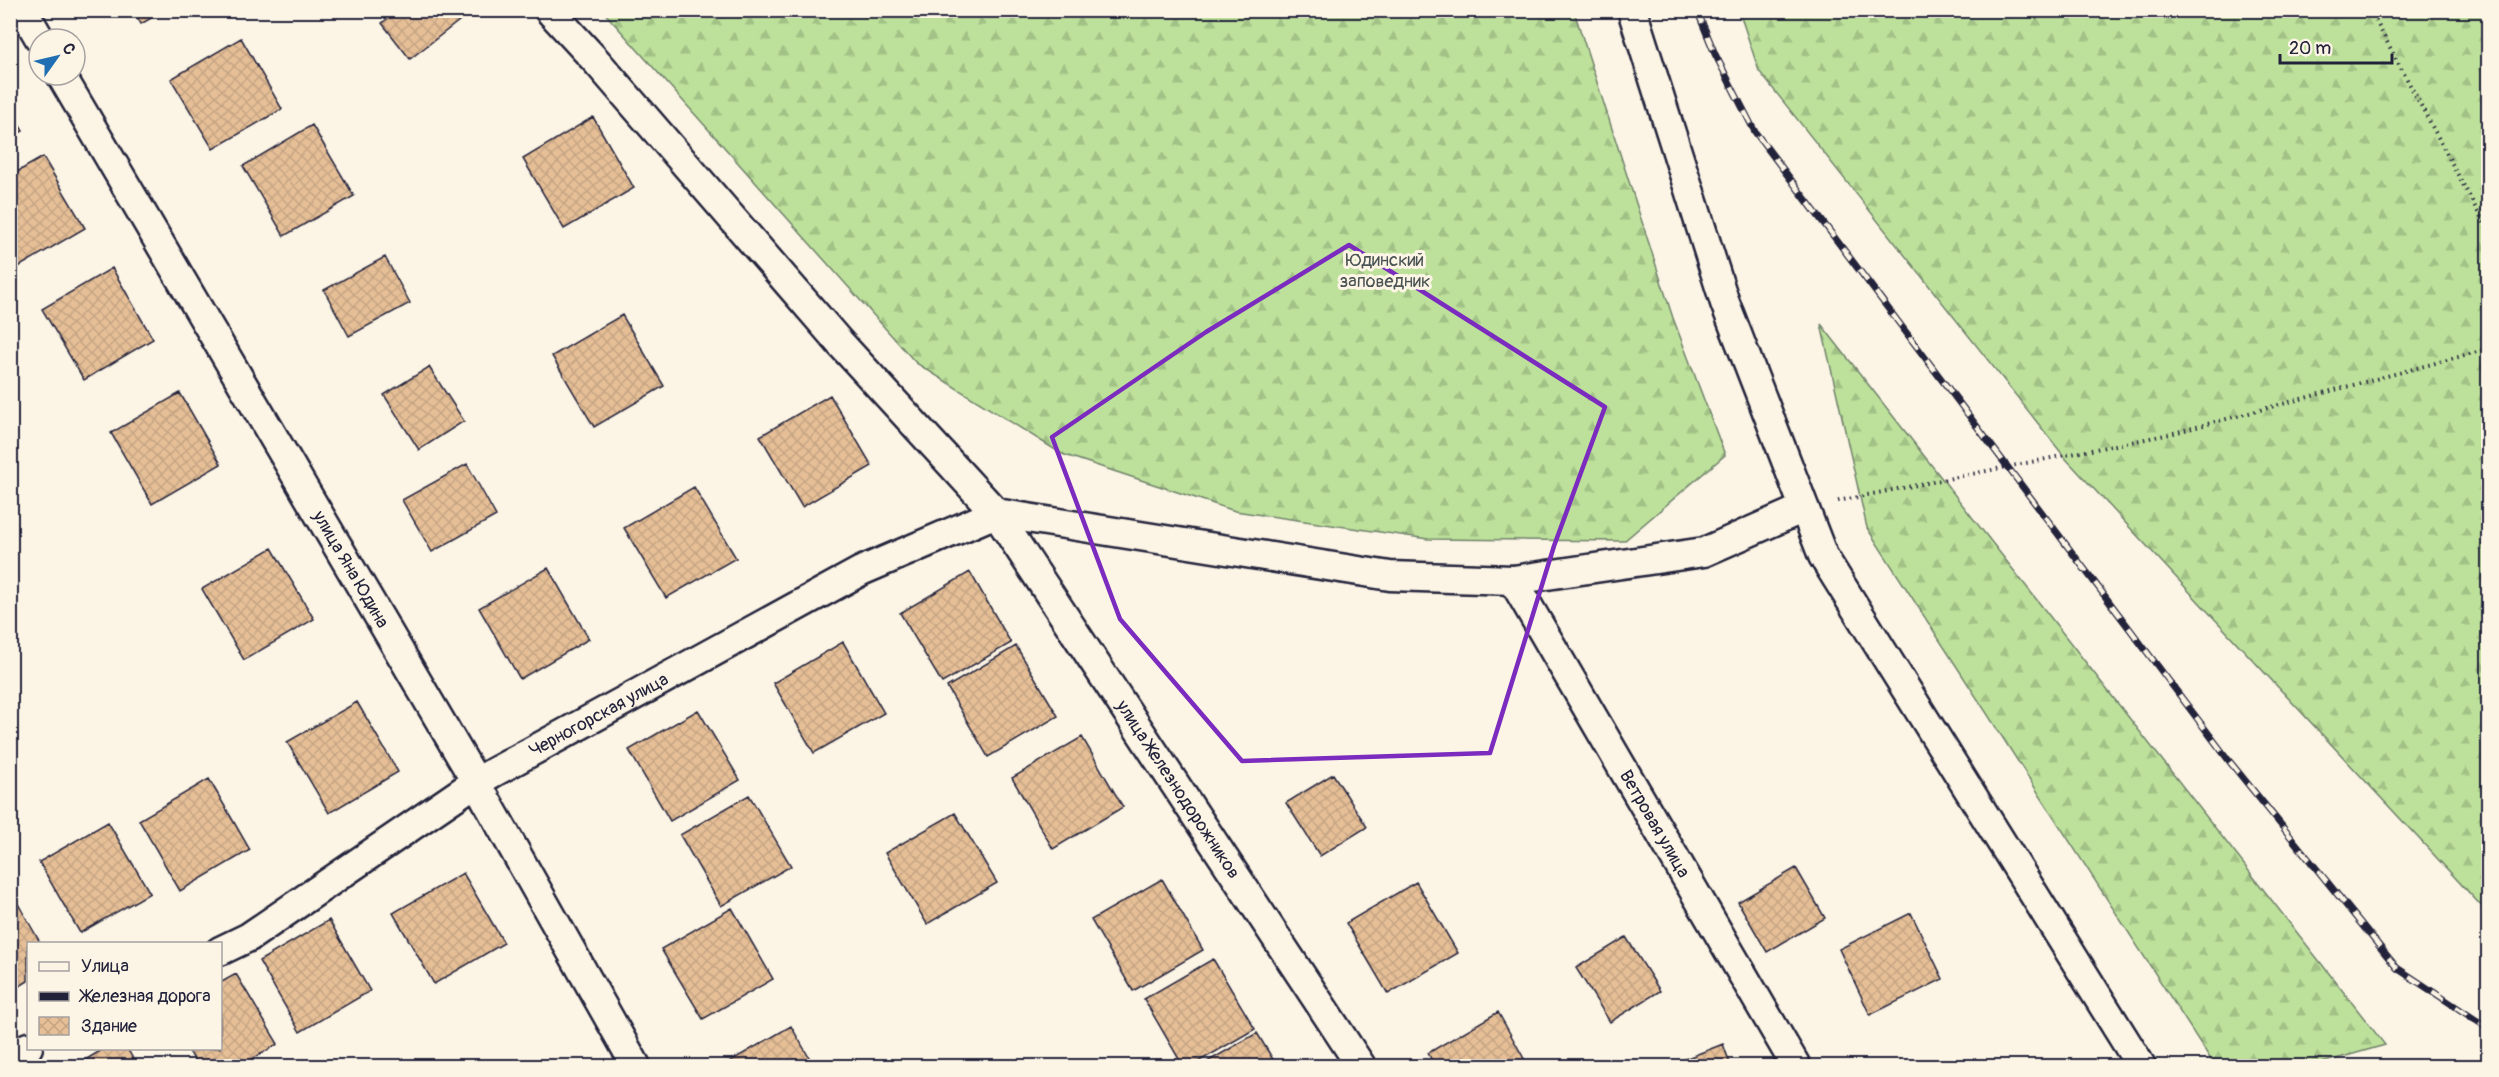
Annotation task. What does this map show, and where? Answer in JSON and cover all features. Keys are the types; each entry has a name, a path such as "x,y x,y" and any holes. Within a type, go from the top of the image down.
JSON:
{"street":[{"path":"23,10 33,27"},
{"name":"улица Железнодорожников","path":"549,10 597,62 840,343 996,513 1361,1066"},
{"path":"1632,10 1725,303 1822,556 2141,1066"},
{"name":"улица Яна Юдина","path":"68,87 476,782 636,1066"},
{"path":"996,513 1390,576 1513,580 1704,552 1804,508"},
{"name":"Черногорская улица","path":"222,950 249,937 476,782 861,571 996,513"},
{"name":"Ветровая улица","path":"1513,580 1796,1066"},
{"path":"10,1055 27,1047"}],"path":[{"path":"2370,10 2488,231"},
{"path":"1804,508 2170,434 2488,349"}],"highlighted area":[{"path":"1349,245 1605,407 1554,546 1490,753 1242,761 1120,619 1052,437 1206,332"}],"green space":[{"name":"Юдинский заповедник","path":"603,11 1574,11 1673,318 1725,455 1624,541 1428,539 1235,511 1062,454 916,363"},
{"path":"1739,11 2488,11 2488,913 2067,460 1759,71"},
{"path":"1821,324 2385,1045 2311,1066 2215,1066 1867,528"}],"building":[{"path":"133,10 165,10 141,24"},
{"path":"398,10 473,10 410,59 382,23"},
{"path":"241,38 282,109 213,149 171,79"},
{"path":"10,110 23,131 10,138"},
{"path":"593,117 634,188 564,229 523,159"},
{"path":"312,125 354,196 284,236 243,166"},
{"path":"43,157 85,228 15,269 10,262 10,176"},
{"path":"385,257 410,303 349,336 324,290"},
{"path":"112,268 153,339 84,380 42,309"},
{"path":"622,315 664,386 594,427 552,356"},
{"path":"429,367 464,421 419,450 384,395"},
{"path":"180,393 221,464 152,504 111,433"},
{"path":"830,395 872,466 802,507 760,436"},
{"path":"467,464 496,516 432,552 402,500"},
{"path":"694,487 736,558 666,598 624,528"},
{"path":"272,548 314,619 244,660 202,589"},
{"path":"548,568 589,639 520,679 479,608"},
{"path":"970,572 1011,643 942,683 900,613"},
{"path":"843,642 884,713 814,753 773,683"},
{"path":"1016,646 1058,716 988,757 947,687"},
{"path":"357,702 398,772 329,813 287,742"},
{"path":"698,710 740,780 670,821 629,750"},
{"path":"1082,737 1123,807 1053,849 1012,778"},
{"path":"1333,774 1367,827 1320,856 1286,803"},
{"path":"209,779 250,850 180,891 139,820"},
{"path":"749,795 791,866 721,906 680,835"},
{"path":"955,813 997,883 927,924 885,853"},
{"path":"108,822 150,893 80,933 39,862"},
{"path":"1796,868 1825,918 1767,952 1738,902"},
{"path":"463,873 504,943 434,984 393,913"},
{"path":"1162,879 1203,950 1133,991 1091,920"},
{"path":"1416,882 1458,953 1388,994 1346,923"},
{"path":"13,895 40,942 27,942 27,982 10,992 10,897"},
{"path":"732,908 773,979 703,1019 661,949"},
{"path":"1911,913 1943,979 1870,1015 1839,949"},
{"path":"329,920 370,991 300,1032 259,961"},
{"path":"1626,937 1660,991 1610,1022 1576,968"},
{"path":"1213,959 1255,1029 1191,1066 1183,1066 1144,999"},
{"path":"236,974 278,1044 240,1066 198,1066 188,1050 222,1050 222,982"},
{"path":"1498,1012 1527,1064 1523,1066 1435,1066 1428,1053"},
{"path":"791,1026 814,1066 722,1066"},
{"path":"1257,1033 1277,1066 1200,1066"},
{"path":"1723,1044 1731,1066 1667,1066"},
{"path":"102,1050 128,1050 137,1066 75,1066"}],"railway":[{"path":"1697,10 1715,54 1755,132 2230,762 2397,968 2488,1028"}]}
